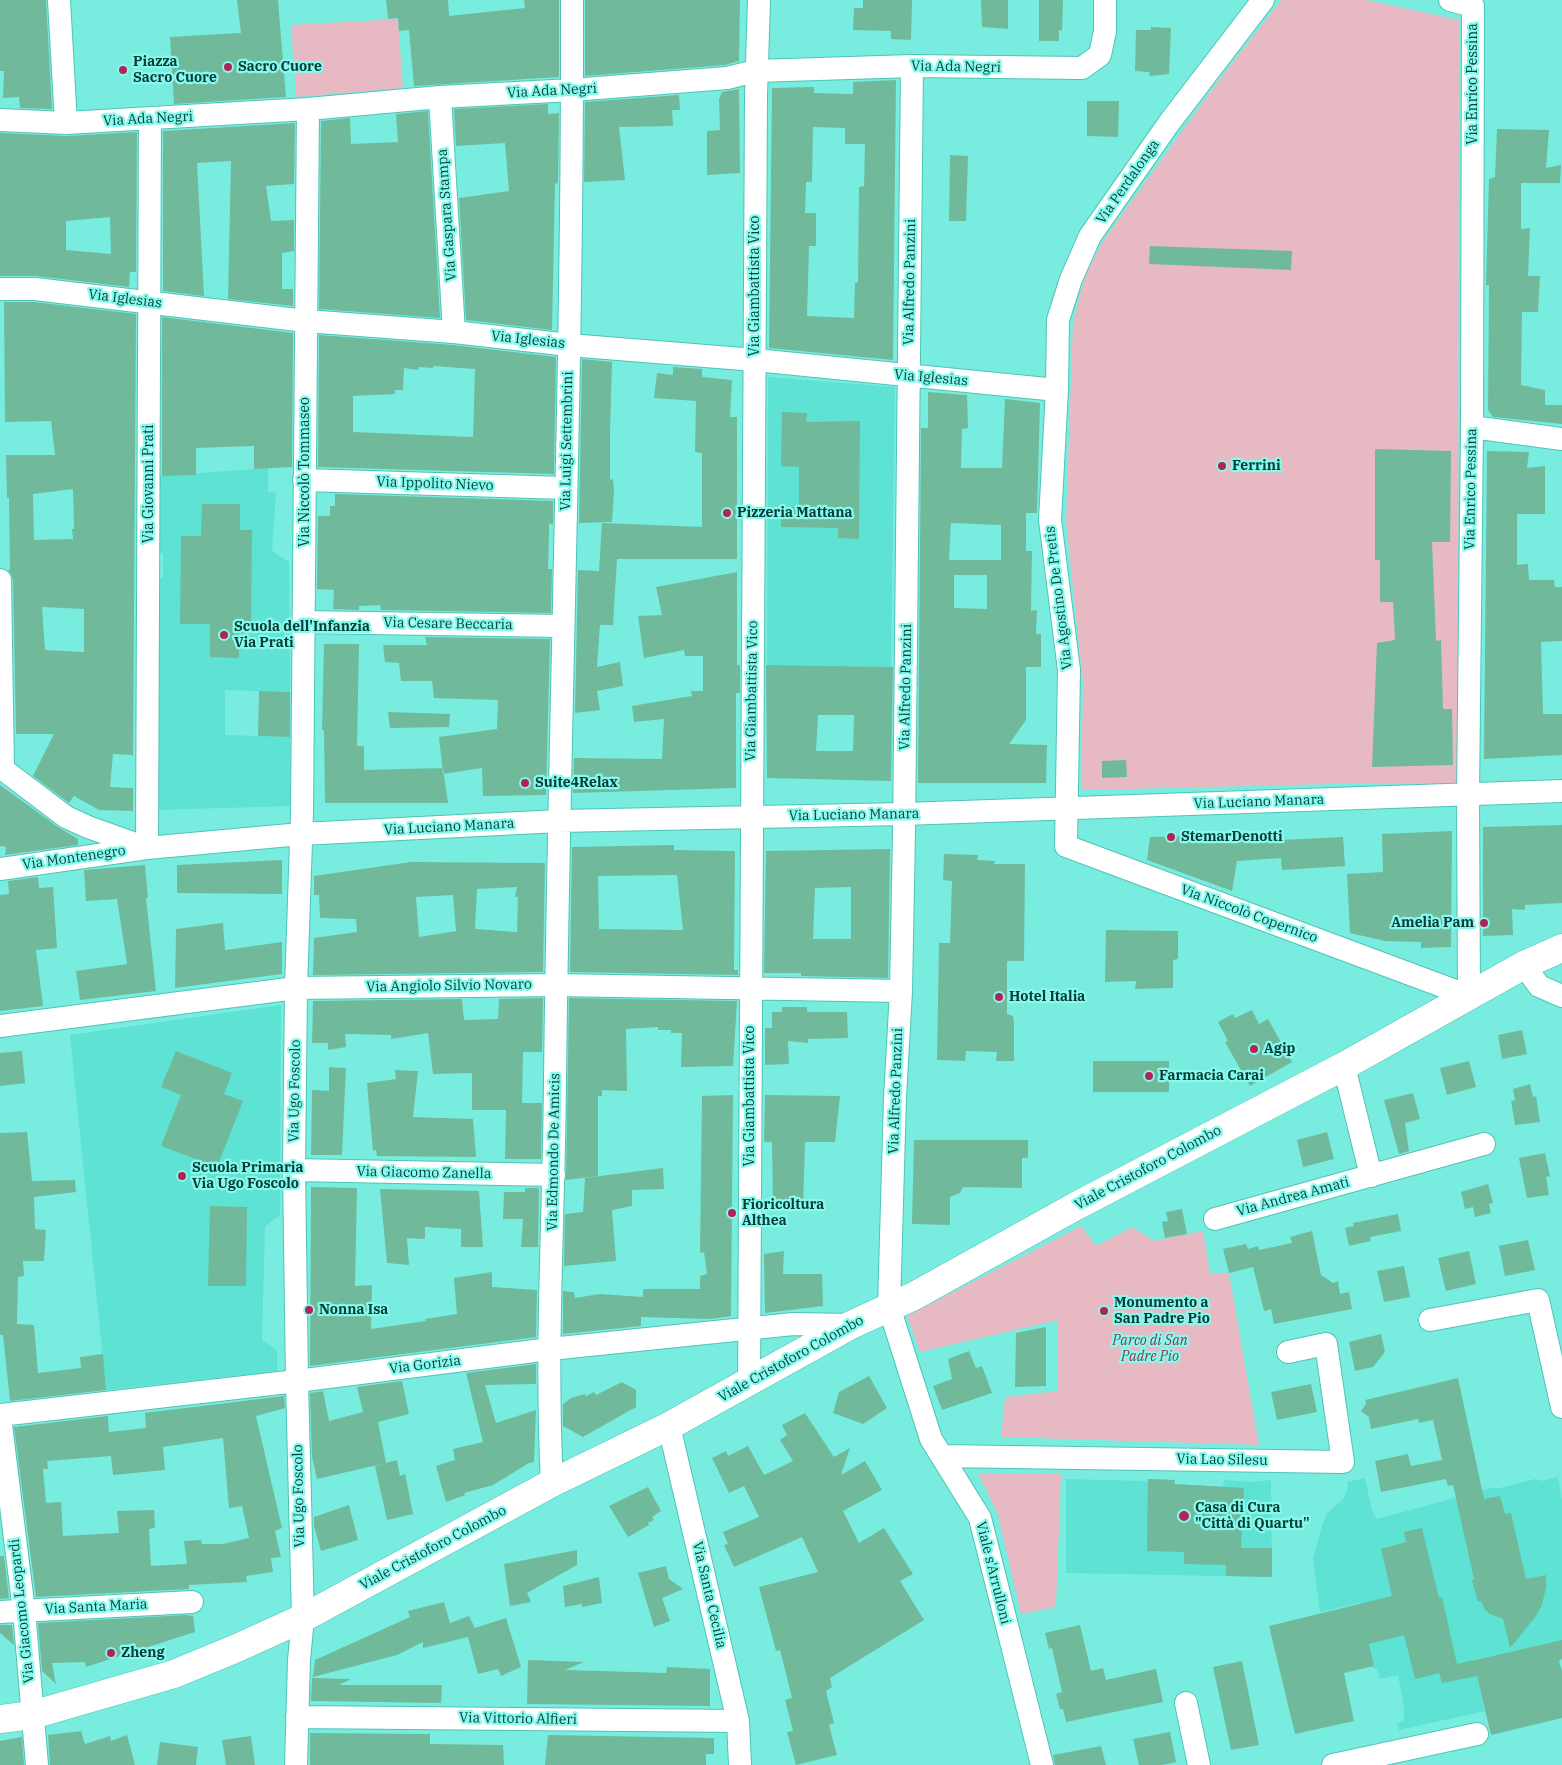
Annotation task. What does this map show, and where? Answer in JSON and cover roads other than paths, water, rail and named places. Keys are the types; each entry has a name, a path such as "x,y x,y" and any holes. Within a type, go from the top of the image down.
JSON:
{"main road":[{"name":"Viale Cristoforo Colombo","path":"0,1719 32,1715 174,1674 302,1618 552,1483 669,1426 851,1325 914,1296 1094,1197 1344,1066 1524,965 1562,948"}],"street":[{"path":"59,0 66,123"},
{"name":"Via Luigi Settembrini","path":"559,821 569,345 572,0"},
{"name":"Via Giambattista Vico","path":"749,1382 756,71 759,0"},
{"name":"Via Ada Negri","path":"0,120 66,123 308,109 440,97 572,90 728,78 756,71 912,66 1082,68 1100,55 1105,31 1105,0"},
{"name":"Via Perdalonga","path":"1057,390 1058,320 1071,279 1090,236 1169,122 1263,0"},
{"name":"Via Enrico Pessina","path":"1450,0 1473,6 1472,427 1468,796 1469,996"},
{"name":"Via Alfredo Panzini","path":"889,1307 904,814 912,66"},
{"name":"Via Gaspara Stampa","path":"440,97 454,332"},
{"name":"Via Niccolò Tommaseo","path":"301,834 308,109"},
{"name":"Via Giovanni Prati","path":"147,848 150,119"},
{"name":"Via Iglesias","path":"0,289 35,288 306,321 454,332 569,345 755,360 1057,390"},
{"name":"Via Agostino De Pretis","path":"1057,390 1050,520 1069,670 1067,808"},
{"path":"1472,427 1562,438"},
{"name":"Via Ippolito Nievo","path":"304,480 566,488"},
{"path":"0,580 2,769 66,817 147,848"},
{"name":"Via Cesare Beccaria","path":"303,622 563,626"},
{"name":"Via Luciano Manara","path":"147,848 301,834 559,821 904,814 1468,796 1562,791"},
{"name":"Via Niccolò Copernico","path":"1067,808 1066,846 1469,996"},
{"name":"Via Edmondo De Amicis","path":"552,1483 550,1349 559,821"},
{"name":"Via Ugo Foscolo","path":"296,1765 302,1618 296,1381 294,1170 296,988 301,834"},
{"name":"Via Montenegro","path":"0,869 147,848"},
{"path":"1524,965 1539,986 1562,996"},
{"name":"Via Angiolo Silvio Novaro","path":"0,1026 296,988 556,985 900,991"},
{"path":"1344,1066 1371,1176"},
{"name":"Via Andrea Amati","path":"1215,1218 1484,1144"},
{"name":"Via Giacomo Zanella","path":"294,1170 554,1175"},
{"path":"1430,1320 1538,1300 1562,1407"},
{"name":"Viale s'Arrulloni","path":"889,1307 932,1439 980,1518 1042,1765"},
{"name":"Via Gorizia","path":"0,1416 550,1349 793,1324 851,1325"},
{"name":"Via Lao Silesu","path":"944,1456 1343,1462 1326,1344 1288,1352"},
{"name":"Via Giacomo Leopardi","path":"0,1416 24,1611 37,1765"},
{"name":"Via Santa Cecilia","path":"669,1426 738,1721 740,1765"},
{"name":"Via Santa Maria","path":"0,1612 192,1602"},
{"path":"1186,1702 1199,1765"},
{"name":"Via Vittorio Alfieri","path":"297,1717 738,1721"},
{"path":"1333,1765 1477,1734"}],"place":[{"name":"Sacro Cuore","path":"228,67"},
{"name":"Piazza Sacro Cuore","path":"123,70"},
{"name":"Ferrini","path":"1222,466"},
{"name":"Pizzeria Mattana","path":"727,513"},
{"name":"Scuola dell'Infanzia Via Prati","path":"224,635"},
{"name":"Suite4Relax","path":"525,783"},
{"name":"StemarDenotti","path":"1171,837"},
{"name":"Amelia Pam","path":"1484,923"},
{"name":"Hotel Italia","path":"999,997"},
{"name":"Agip","path":"1254,1049"},
{"name":"Farmacia Carai","path":"1149,1076"},
{"name":"Scuola Primaria Via Ugo Foscolo","path":"182,1176"},
{"name":"Fioricoltura Althea","path":"732,1213"},
{"name":"Nonna Isa","path":"309,1310"},
{"name":"Monumento a San Padre Pio","path":"1104,1311"},
{"name":"Casa di Cura \"Città di Quartu\"","path":"1184,1516"},
{"name":"Zheng","path":"111,1653"}],"park label":[{"name":"Parco di San Padre Pio","path":"1150,1349"}]}
